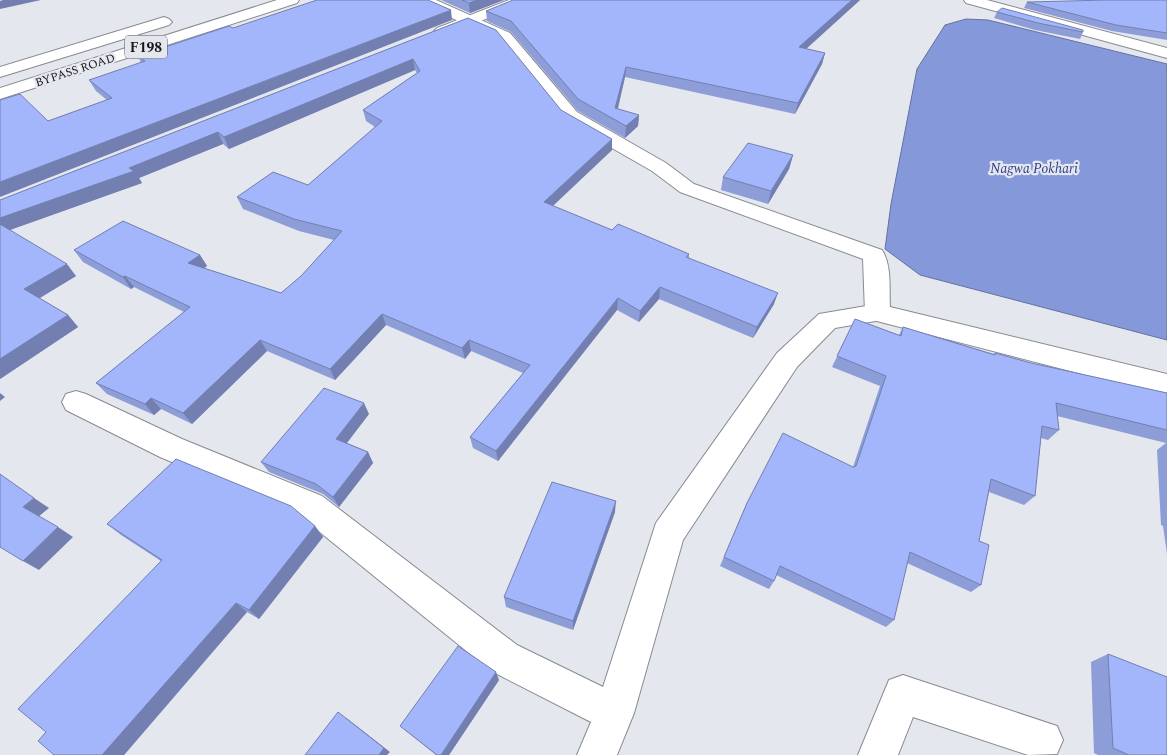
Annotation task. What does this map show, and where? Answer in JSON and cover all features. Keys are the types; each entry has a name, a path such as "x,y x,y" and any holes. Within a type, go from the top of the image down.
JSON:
{"street":[{"name":"BYPASS ROAD","path":"0,94 292,0"},
{"path":"424,0 504,36 570,116 659,167 687,188 874,255 878,313"},
{"path":"422,39 522,0"},
{"path":"977,2 1029,1"},
{"path":"977,2 1167,53"},
{"name":"BYPASS ROAD","path":"0,72 178,17"},
{"path":"597,755 614,713 668,534 787,360 828,320 878,313 1167,386"},
{"path":"76,402 171,448 311,506 504,658 614,713"},
{"path":"878,755 903,694 1043,740"}],"water":[{"name":"Nagwa Pokhari","path":"966,19 988,20 1167,64 1167,340 920,275 885,249 891,204 917,69 945,25"}],"building":[{"path":"317,0 428,0 451,10 0,182 0,100 20,94 48,121 112,98 89,80 145,61 138,56 229,26 233,28"},
{"path":"462,0 477,0 469,3"},
{"path":"513,0 852,0 799,47 825,53 798,103 626,67 615,108 639,115 626,126 578,99 511,21 486,11"},
{"path":"1167,0 1167,33 1116,25 1027,2"},
{"path":"1002,8 1083,30 1083,32 997,12"},
{"path":"468,18 496,30 561,110 612,139 544,202 612,230 618,224 689,254 686,257 778,293 757,327 660,287 640,311 618,298 496,451 470,437 530,365 469,340 462,348 382,314 330,369 260,340 183,413 151,398 145,404 96,383 190,307 125,276 123,277 74,250 123,221 200,255 188,263 281,293 301,276 342,231 294,219 237,197 273,172 308,185 382,121 363,110 420,71 413,59 224,137 218,132 129,168 134,171 0,218 0,200"},
{"path":"748,143 793,155 771,191 723,177"},
{"path":"0,224 67,264 24,289 68,315 0,359"},
{"path":"855,319 901,336 903,327 995,355 995,353 1031,363 1167,393 1167,430 1056,403 1059,430 1042,426 1035,496 991,479 979,541 989,545 981,585 910,552 894,620 780,566 774,581 724,557 747,503 783,433 853,467 856,466 886,376 837,356"},
{"path":"324,388 364,403 336,439 368,452 333,497 316,484 261,462"},
{"path":"176,459 291,506 315,526 249,610 236,603 102,755 54,755 38,741 46,732 18,709 162,560 107,524"},
{"path":"0,474 34,498 23,507 58,527 23,561 0,547"},
{"path":"552,482 616,501 573,621 504,597"},
{"path":"458,646 496,672 441,755 437,755 400,726"},
{"path":"1108,654 1167,677 1167,755 1129,755 1113,748"},
{"path":"338,712 384,748 379,755 305,755"}]}
